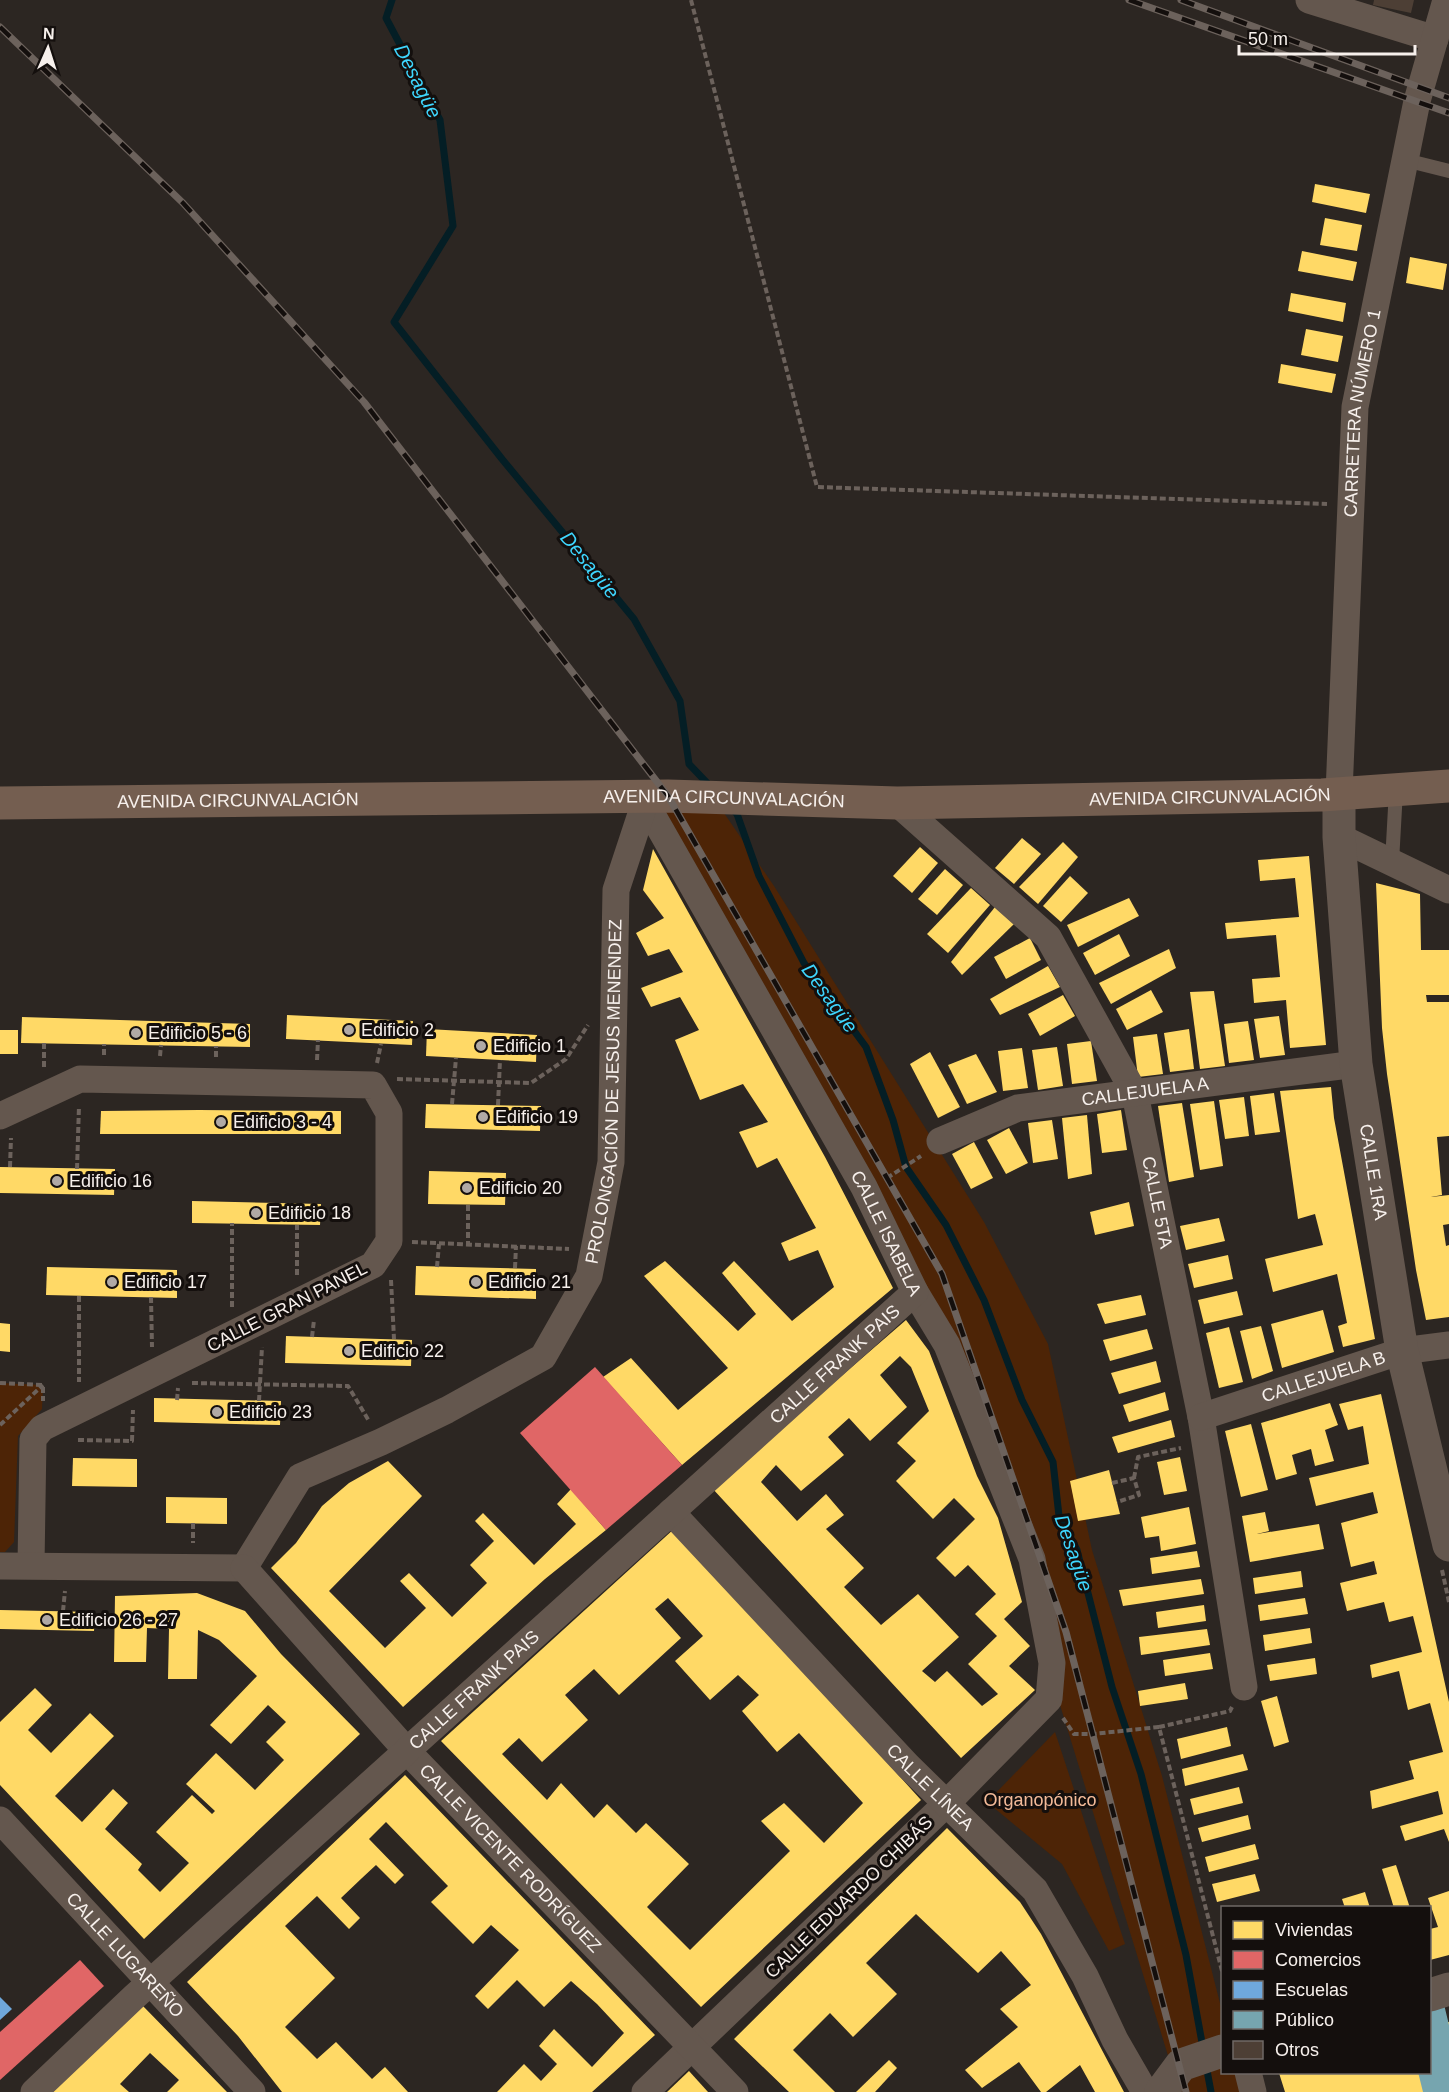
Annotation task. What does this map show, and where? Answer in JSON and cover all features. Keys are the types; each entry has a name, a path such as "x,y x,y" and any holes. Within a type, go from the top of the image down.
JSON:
{"highway":[{"name":"AVENIDA CIRCUNVALACIÓN","path":"0,803 722,798 897,803 1339,793 1449,786"}],"street":[{"path":"1309,0 1435,39"},
{"name":"CARRETERA NÚMERO 1","path":"1339,793 1353,505 1355,407 1422,80 1446,0"},
{"name":"CALLE 1RA","path":"1339,793 1339,837 1356,1064 1402,1351 1449,1545"},
{"name":"CALLE ISABELA","path":"644,799 864,1187 915,1292 947,1346 1032,1559 1052,1663 1049,1699"},
{"name":"PROLONGACIÓN DE JESUS MENENDEZ","path":"244,1568 300,1477 447,1410 543,1357 589,1276 611,1162 616,890 644,799"},
{"name":"CALLE 5TA","path":"897,803 1048,937 1136,1094 1202,1426 1236,1693"},
{"path":"1339,837 1449,890"},
{"name":"CALLEJUELA A","path":"940,1141 1018,1108 1356,1064"},
{"path":"0,1116 80,1079 373,1085 389,1113 389,1241"},
{"name":"CALLE GRAN PANEL","path":"42,1428 373,1265 389,1241"},
{"name":"CALLE FRANK PAIS","path":"34,2092 149,1983 915,1292"},
{"name":"CALLEJUELA B","path":"1202,1426 1402,1351 1449,1345"},
{"path":"31,1565 33,1439 42,1428"},
{"name":"CALLE LÍNEA","path":"670,1512 946,1804 1035,1890 1085,1976 1115,2040 1145,2092"},
{"path":"0,1566 244,1568"},
{"name":"CALLE VICENTE RODRÍGUEZ","path":"244,1568 407,1751 735,2092"},
{"name":"CALLE EDUARDO CHIBÁS","path":"645,2092 946,1804 1049,1699"},
{"name":"CALLE LUGAREÑO","path":"0,1820 252,2092"},
{"path":"1431,1995 1449,1989"},
{"path":"1161,2092 1181,2065 1221,2051"},
{"path":"1248,2074 1253,2092"}],"lane":[{"path":"1405,160 1449,171"},
{"path":"1392,862 1396,789"}],"path":[{"path":"691,0 818,487 1353,505"},
{"path":"373,1085 388,1079 531,1083 566,1059 589,1023"},
{"path":"452,1104 456,1058"},
{"path":"498,1105 500,1060"},
{"path":"77,1169 80,1079"},
{"path":"864,1187 906,1167 940,1141"},
{"path":"468,1205 468,1244"},
{"path":"232,1223 232,1335"},
{"path":"296,1302 297,1225"},
{"path":"394,1339 389,1241 594,1251"},
{"path":"437,1267 439,1244"},
{"path":"515,1268 516,1246"},
{"path":"79,1296 79,1410"},
{"path":"77,1440 132,1441 143,1378 151,1297"},
{"path":"259,1401 263,1319"},
{"path":"0,1383 43,1384"},
{"path":"190,1383 348,1386 381,1442"},
{"path":"0,1425 43,1384"},
{"path":"42,1428 43,1384"},
{"path":"1117,1502 1139,1495 1134,1478 1138,1457 1188,1446 1202,1426"},
{"path":"1112,1483 1134,1478"},
{"path":"1230,1711 1236,1693"},
{"path":"1230,1711 1236,1693"},
{"path":"1049,1699 1074,1734 1159,1727 1230,1711"},
{"path":"1159,1727 1221,1967"}],"green space":[{"path":"658,808 724,813 774,886 984,1222 1048,1344 1092,1550 1162,1776 1221,2007 1221,2074 1238,2074 1243,2092 1176,2092 1170,2062 1060,1705 1004,1468"},
{"path":"0,1383 43,1385 42,1409 18,1436 14,1542 5,1552 0,1552"},
{"name":"Organopónico","path":"1055,1732 1125,1944 1109,1951 1062,1864 987,1802"}],"building: Viviendas":[{"path":"1315,184 1370,194 1366,213 1312,202"},
{"path":"1325,218 1362,225 1357,251 1320,245"},
{"path":"1302,251 1357,262 1353,281 1298,271"},
{"path":"1410,257 1447,264 1443,290 1406,283"},
{"path":"1291,293 1346,303 1343,322 1288,311"},
{"path":"1306,329 1343,336 1338,362 1301,355"},
{"path":"1281,364 1336,374 1332,393 1278,383"},
{"path":"1022,838 1041,854 1014,884 995,868"},
{"path":"1063,842 1078,857 1038,904 1019,887"},
{"path":"920,847 938,863 912,893 893,876"},
{"path":"653,849 825,1157 893,1288 682,1465 603,1377 631,1358 678,1410 728,1368 644,1276 665,1261 738,1331 756,1314 722,1273 734,1261 792,1321 834,1287 818,1250 789,1261 781,1243 816,1228 777,1158 757,1168 739,1132 768,1122 743,1084 700,1100 675,1040 699,1030 680,997 651,1007 641,988 683,972 669,949 648,956 636,933 664,918 643,890"},
{"path":"1309,856 1326,1045 1290,1048 1286,1000 1254,1003 1252,979 1280,977 1276,935 1227,939 1225,923 1299,917 1295,878 1260,881 1258,860"},
{"path":"945,869 963,885 937,915 918,899"},
{"path":"1070,876 1088,893 1061,922 1043,906"},
{"path":"1376,883 1420,894 1421,950 1449,950 1449,995 1426,995 1427,1002 1449,1002 1449,1136 1437,1137 1442,1195 1431,1197 1449,1195 1449,1224 1443,1225 1446,1246 1449,1245 1449,1317 1426,1320 1416,1270 1382,1028"},
{"path":"971,888 990,905 948,953 927,934"},
{"path":"1129,898 1139,916 1078,947 1067,925"},
{"path":"995,907 1014,924 962,975 951,962"},
{"path":"1119,934 1130,956 1095,975 1083,953"},
{"path":"1030,938 1041,960 1006,979 994,957"},
{"path":"1169,949 1176,968 1111,1004 1099,983"},
{"path":"1048,966 1060,987 1000,1015 990,999"},
{"path":"1151,990 1163,1012 1127,1030 1116,1009"},
{"path":"1214,991 1225,1066 1200,1069 1190,992"},
{"path":"1063,995 1075,1016 1040,1036 1028,1014"},
{"name":"Edificio 2","path":"287,1015 413,1021 412,1045 286,1039"},
{"path":"1279,1016 1285,1055 1260,1058 1254,1019"},
{"name":"Edificio 5 - 6","path":"22,1017 250,1024 250,1047 21,1043"},
{"path":"1248,1021 1254,1060 1229,1063 1224,1024"},
{"name":"Edificio 1","path":"427,1029 537,1035 536,1062 426,1056"},
{"path":"1189,1029 1194,1069 1170,1072 1164,1033"},
{"path":"0,1030 18,1030 18,1054 0,1054"},
{"path":"1157,1034 1163,1074 1138,1077 1133,1037"},
{"path":"1091,1041 1097,1081 1072,1084 1067,1044"},
{"path":"1057,1047 1063,1086 1038,1090 1032,1050"},
{"path":"1022,1048 1028,1088 1003,1091 998,1051"},
{"path":"930,1052 960,1107 938,1118 910,1064"},
{"path":"976,1054 997,1092 967,1104 948,1065"},
{"path":"1331,1087 1334,1118 1375,1339 1343,1347 1338,1326 1347,1323 1337,1274 1273,1292 1265,1259 1323,1245 1315,1214 1298,1219 1280,1091"},
{"path":"1274,1093 1280,1132 1255,1135 1250,1096"},
{"path":"1244,1097 1249,1136 1225,1139 1219,1100"},
{"path":"1214,1101 1223,1166 1200,1170 1190,1104"},
{"path":"1182,1103 1194,1177 1169,1182 1158,1106"},
{"name":"Edificio 19","path":"426,1104 541,1106 540,1131 425,1128"},
{"path":"1121,1110 1127,1150 1102,1153 1097,1114"},
{"name":"Edificio 3 - 4","path":"101,1111 341,1111 341,1134 100,1134"},
{"path":"1087,1115 1092,1174 1068,1179 1062,1118"},
{"path":"1052,1120 1058,1159 1033,1163 1028,1123"},
{"path":"1009,1128 1028,1163 1006,1174 987,1140"},
{"path":"974,1142 993,1178 971,1189 952,1154"},
{"name":"Edificio 16","path":"0,1167 115,1169 114,1195 0,1193"},
{"name":"Edificio 20","path":"429,1171 506,1173 505,1205 428,1204"},
{"name":"Edificio 18","path":"192,1201 321,1204 320,1225 192,1223"},
{"path":"1129,1202 1134,1226 1095,1235 1090,1212"},
{"path":"1219,1218 1225,1241 1186,1250 1180,1226"},
{"path":"1228,1255 1233,1279 1194,1288 1188,1264"},
{"name":"Edificio 21","path":"416,1266 536,1269 536,1299 415,1295"},
{"name":"Edificio 17","path":"47,1267 177,1270 177,1298 46,1295"},
{"path":"1237,1291 1243,1315 1204,1324 1198,1300"},
{"path":"1141,1295 1146,1315 1105,1324 1097,1304"},
{"path":"1323,1310 1334,1352 1282,1368 1271,1324"},
{"path":"906,1320 929,1351 977,1476 998,1518 1022,1602 1004,1619 1030,1646 1009,1666 1035,1690 961,1758 712,1488","holes":["900,1356 911,1367 929,1411 897,1443 916,1461 896,1481 933,1519 954,1498 975,1519 936,1558 955,1577 968,1565 996,1594 975,1614 997,1636 968,1664 998,1694 982,1706 947,1671 935,1682 922,1671 959,1637 918,1594 881,1625 844,1587 864,1568 826,1529 844,1515 826,1494 797,1521 761,1482 776,1465 801,1491 844,1455 828,1437 849,1418 870,1441 907,1407 880,1375"]},
{"path":"0,1323 10,1324 10,1352 0,1351"},
{"path":"1261,1326 1273,1371 1252,1379 1240,1331"},
{"path":"1229,1327 1243,1382 1219,1388 1206,1333"},
{"path":"1147,1329 1153,1349 1110,1361 1103,1340"},
{"name":"Edificio 22","path":"286,1336 412,1340 411,1366 285,1363"},
{"path":"1156,1361 1161,1382 1119,1394 1111,1373"},
{"path":"1165,1392 1169,1410 1129,1422 1123,1405"},
{"path":"1381,1394 1449,1702 1449,1842 1444,1829 1405,1841 1400,1826 1443,1814 1438,1791 1372,1809 1370,1791 1414,1779 1409,1761 1443,1752 1430,1703 1408,1710 1399,1671 1372,1678 1370,1665 1422,1652 1413,1616 1389,1622 1384,1602 1347,1611 1340,1583 1377,1574 1374,1561 1351,1567 1341,1523 1378,1513 1373,1492 1316,1506 1309,1478 1369,1464 1363,1426 1348,1430 1339,1404"},
{"name":"Edificio 23","path":"154,1398 281,1401 280,1425 154,1422"},
{"path":"1330,1403 1338,1425 1325,1430 1334,1461 1315,1466 1311,1449 1292,1455 1297,1474 1276,1480 1261,1423"},
{"path":"1171,1420 1175,1437 1118,1453 1112,1437"},
{"path":"1251,1424 1268,1490 1241,1497 1225,1431"},
{"path":"1180,1457 1187,1491 1164,1495 1157,1462"},
{"path":"73,1458 137,1459 137,1487 72,1486"},
{"path":"388,1461 422,1496 329,1591 385,1648 426,1608 400,1581 409,1573 452,1617 487,1583 470,1565 494,1541 475,1521 483,1513 534,1565 576,1524 557,1504 571,1489 606,1530 545,1579 403,1707 271,1568 296,1543 322,1506 349,1483"},
{"path":"1109,1470 1120,1514 1078,1521 1070,1481"},
{"path":"166,1497 227,1498 227,1524 166,1523"},
{"path":"1189,1507 1196,1544 1161,1551 1159,1536 1145,1538 1141,1517"},
{"path":"1265,1512 1269,1531 1257,1534 1319,1524 1324,1549 1250,1562 1242,1516"},
{"path":"675,1528 921,1800 701,2007 441,1741","holes":["668,1598 703,1636 675,1661 710,1700 738,1675 759,1695 742,1711 777,1752 799,1733 863,1803 824,1843 784,1803 761,1821 790,1851 690,1950 647,1907 689,1864 646,1823 636,1833 607,1804 594,1818 561,1783 547,1800 502,1754 519,1738 542,1762 588,1720 565,1695 594,1669 619,1695 681,1638 655,1609"]},
{"path":"1197,1551 1200,1567 1152,1574 1150,1558"},
{"path":"1301,1571 1303,1587 1255,1594 1253,1578"},
{"path":"1201,1579 1204,1594 1123,1606 1119,1590"},
{"path":"197,1593 245,1611 281,1654 360,1734 144,1939 0,1785 0,1722 35,1688 52,1705 28,1730 51,1753 90,1713 114,1736 55,1796 82,1822 113,1789 128,1803 105,1829 142,1864 138,1870 160,1892 189,1863 156,1832 192,1795 212,1814 215,1811 186,1784 216,1753 255,1790 284,1760 266,1742 286,1722 268,1705 231,1744 210,1725 257,1676 219,1640 198,1630 197,1679 168,1679 169,1629 147,1628 146,1662 114,1662 115,1596"},
{"path":"1305,1598 1308,1614 1260,1621 1258,1605"},
{"path":"1204,1605 1206,1621 1158,1628 1156,1612"},
{"name":"Edificio 26 - 27","path":"0,1610 95,1612 94,1631 0,1629"},
{"path":"1310,1628 1312,1643 1265,1651 1263,1635"},
{"path":"1207,1629 1210,1645 1141,1655 1139,1637"},
{"path":"1210,1653 1213,1669 1165,1676 1163,1660"},
{"path":"1315,1658 1317,1674 1270,1681 1267,1665"},
{"path":"1185,1683 1188,1699 1140,1706 1138,1691"},
{"path":"1277,1696 1289,1742 1274,1747 1261,1701"},
{"path":"1227,1727 1231,1746 1181,1759 1177,1739"},
{"path":"1243,1754 1248,1770 1185,1786 1182,1769"},
{"path":"405,1775 655,2035 592,2092 497,2092 524,2064 541,2081 557,2064 539,2046 554,2029 592,2067 624,2033 571,1981 544,2007 517,1980 488,2009 475,1996 519,1950 491,1925 473,1944 431,1902 448,1886 386,1822 369,1839 404,1875 395,1884 376,1865 341,1898 360,1918 349,1929 317,1896 285,1926 335,1978 285,2027 317,2059 336,2042 372,2079 385,2067 408,2092 282,2092 238,2036 187,1982"},
{"path":"1239,1787 1243,1803 1194,1815 1190,1799"},
{"path":"1248,1815 1251,1829 1202,1842 1198,1828"},
{"path":"947,1828 1020,1902 1041,1934 1124,2092 1095,2092 1080,2065 1046,2092 1041,2092 1019,2062 982,2088 965,2070 1018,2027 1000,2009 1031,1985 1001,1951 978,1973 916,1914 866,1963 897,1994 853,2037 830,2013 793,2050 835,2092 789,2092 734,2039"},
{"path":"1255,1844 1259,1859 1209,1872 1205,1857"},
{"path":"1396,1865 1409,1906 1393,1906 1382,1869"},
{"path":"1255,1874 1260,1891 1217,1902 1212,1884"},
{"path":"1449,1891 1449,1955 1431,1960 1431,1929 1438,1927 1428,1898"},
{"path":"1365,1892 1369,1906 1344,1906 1342,1899"},
{"path":"142,2005 227,2092 167,2092 179,2080 150,2053 120,2084 129,2092 50,2092"},
{"path":"1449,2022 1449,2092 1285,2092 1279,2074 1431,2074 1431,2027"},
{"path":"889,2060 897,2068 875,2092 856,2092"},
{"path":"689,2071 708,2092 667,2092"}],"building: Comercios":[{"path":"595,1367 682,1465 606,1530 520,1433"},
{"path":"80,1960 104,1986 0,2080 0,2032"}],"building: Escuelas":[{"path":"0,1997 12,2009 0,2020"}],"building: Público":[{"path":"1441,1992 1449,2025 1449,2092 1423,2092 1418,2074 1431,2074 1431,1995"}],"building: Otros":[{"path":"1374,0 1414,0 1411,13 1373,5"}],"waterway":[{"name":"Desagüe","path":"392,0 386,18 440,120 453,226 394,322 502,459 634,619 680,701 689,764 710,786"},
{"name":"Desagüe","path":"732,809 737,814 759,876 804,963 866,1047 893,1120 906,1167 946,1225 984,1300 1022,1400 1053,1462 1059,1516 1077,1550 1112,1687 1141,1774 1186,1955 1203,2048"},
{"name":"Desagüe","path":"1206,2065 1211,2092"}],"railway":[{"path":"1129,0 1449,113"},
{"path":"1181,0 1449,98"},
{"path":"0,27 183,203 364,402 668,796 942,1274 1066,1632 1186,2092"}],"place":[{"name":"Edificio 2","path":"349,1030"},
{"name":"Edificio 5 - 6","path":"136,1033"},
{"name":"Edificio 1","path":"481,1046"},
{"name":"Edificio 19","path":"483,1117"},
{"name":"Edificio 3 - 4","path":"221,1122"},
{"name":"Edificio 16","path":"57,1181"},
{"name":"Edificio 20","path":"467,1188"},
{"name":"Edificio 18","path":"256,1213"},
{"name":"Edificio 17","path":"112,1282"},
{"name":"Edificio 21","path":"476,1282"},
{"name":"Edificio 22","path":"349,1351"},
{"name":"Edificio 23","path":"217,1412"},
{"name":"Edificio 26 - 27","path":"47,1620"}]}
